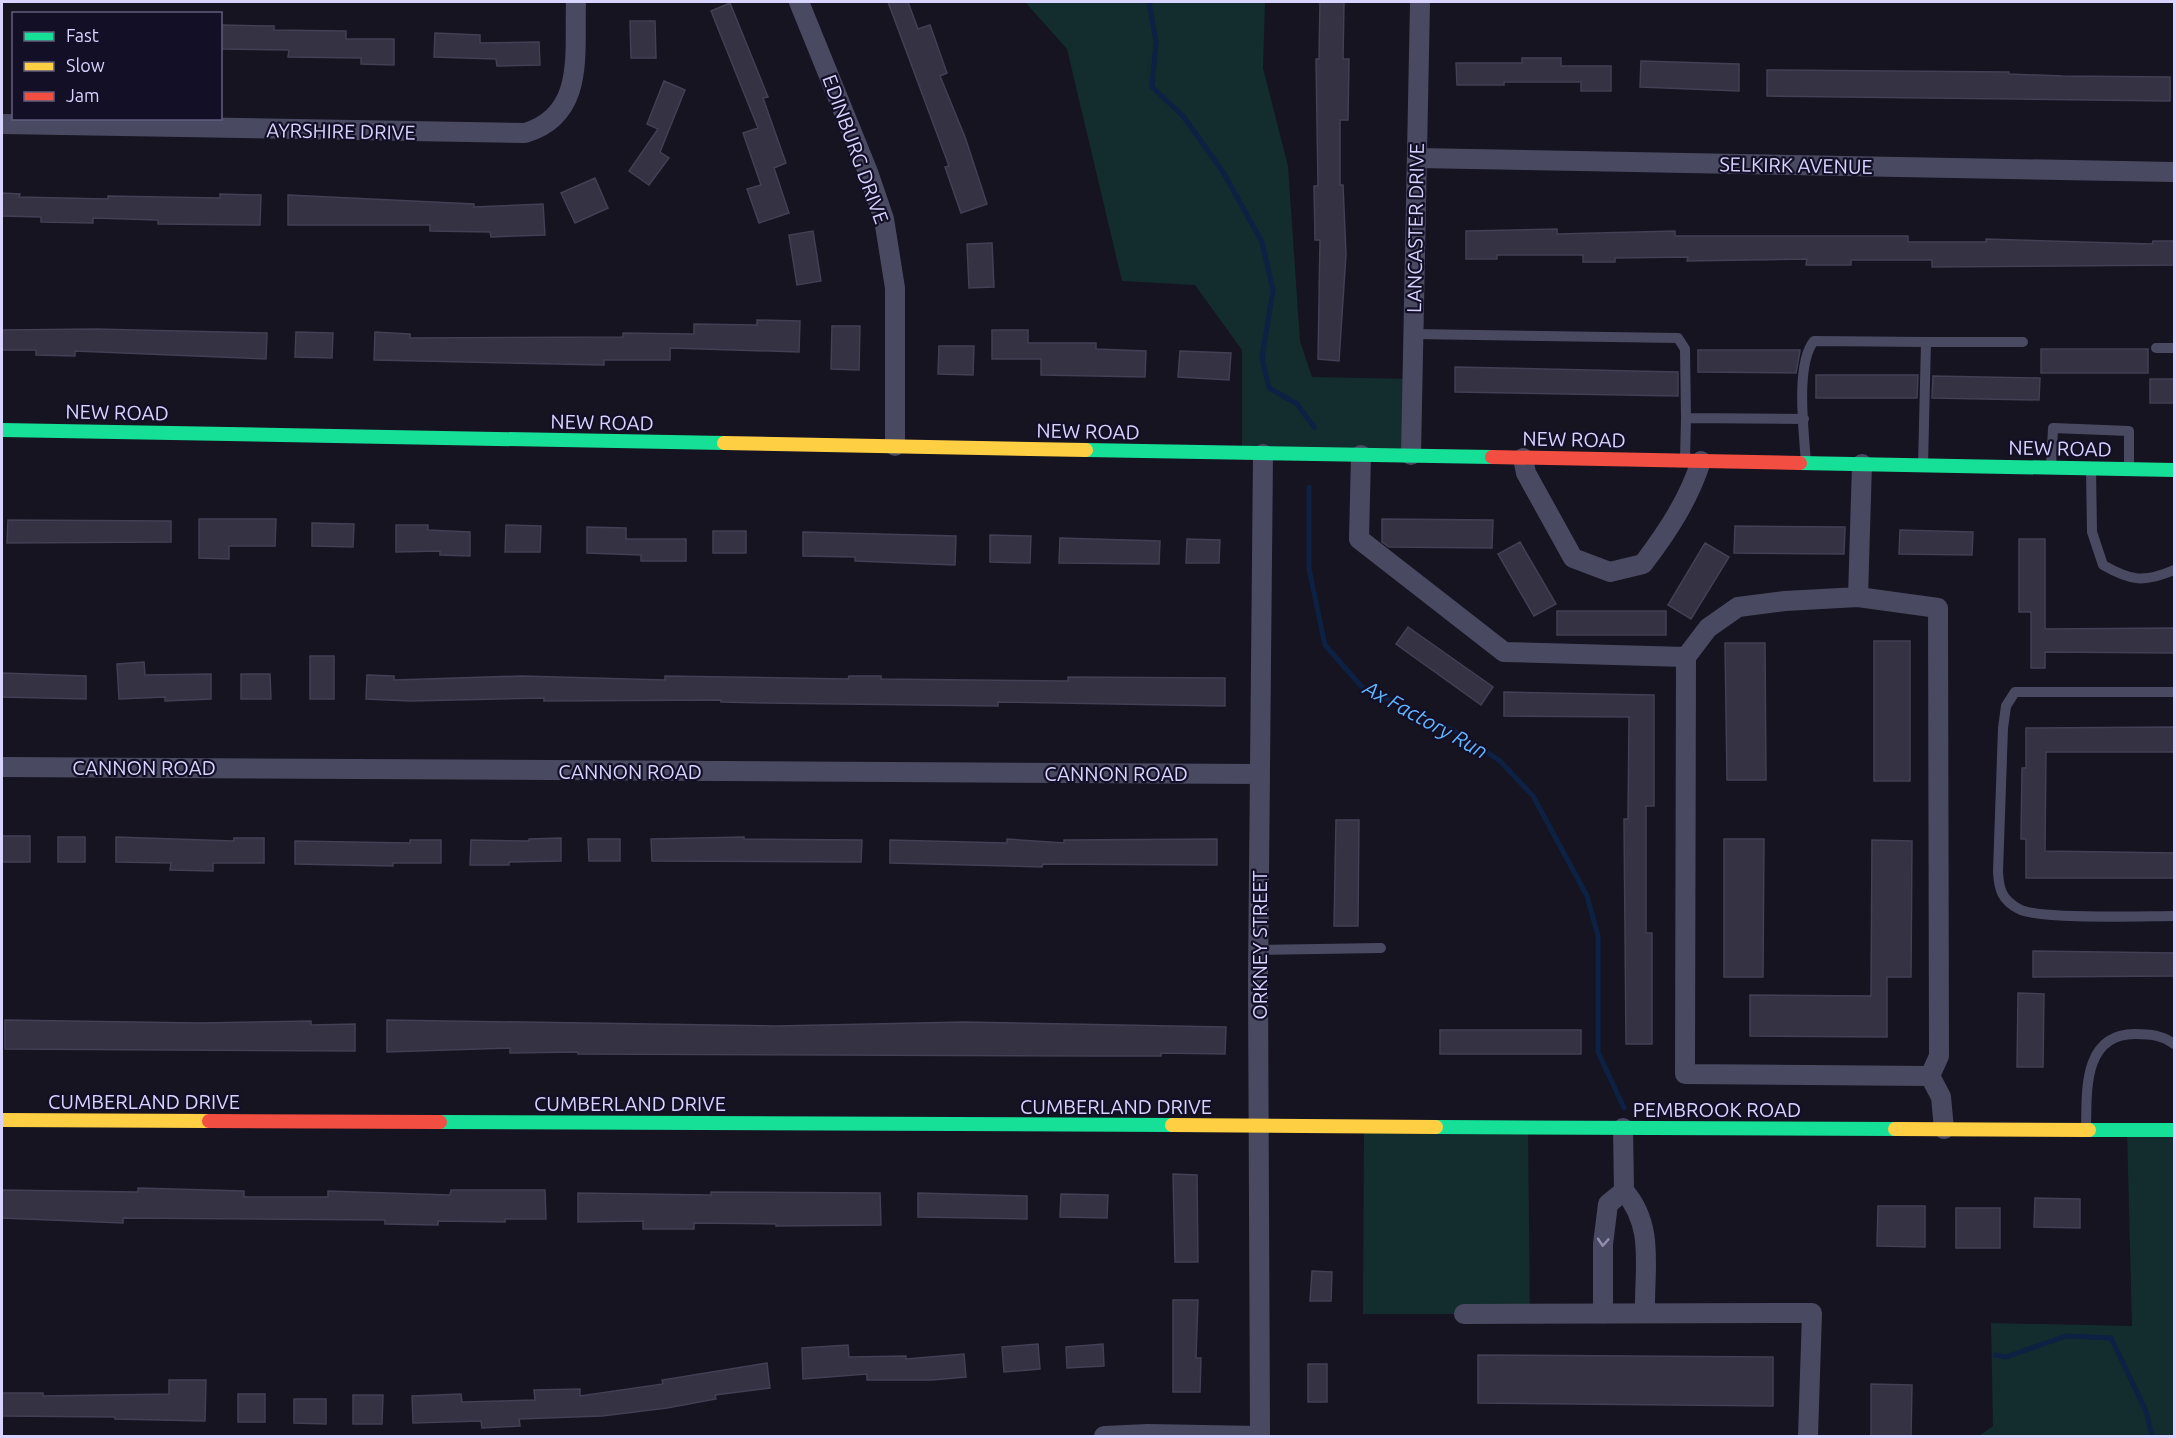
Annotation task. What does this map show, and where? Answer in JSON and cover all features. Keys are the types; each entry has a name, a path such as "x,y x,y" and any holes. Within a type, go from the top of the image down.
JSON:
{"street":[{"name":"AYRSHIRE DRIVE","path":"2,124 525,133 548,123 560,112 568,99 573,80 576,2"},
{"name":"EDINBURG DRIVE","path":"799,2 868,172 884,219 896,288 895,446"},
{"name":"LANCASTER DRIVE","path":"1411,455 1420,2"},
{"name":"SELKIRK AVENUE","path":"1417,158 2175,172"},
{"name":"NEW ROAD","path":"2,430 2175,470"},
{"name":"ORKNEY STREET","path":"1260,1436 1258,950 1263,454"},
{"path":"1361,455 1359,539 1504,652 1686,657"},
{"path":"1523,458 1526,473 1573,558 1610,572 1644,564 1666,534 1692,488 1693,461"},
{"path":"1858,597 1862,464"},
{"path":"1930,1076 1685,1074 1686,657 1708,628 1738,607 1785,601 1858,597 1938,608 1938,1056 1930,1076 1941,1097 1944,1129"},
{"name":"CANNON ROAD","path":"2,767 1259,774"},
{"name":"CUMBERLAND DRIVE","path":"2,1120 1259,1126"},
{"name":"PEMBROOK ROAD","path":"1259,1126 2175,1130"},
{"path":"1623,1128 1624,1191 1638,1206 1645,1227 1645,1313"},
{"path":"1603,1314 1602,1244 1608,1204 1624,1191"},
{"path":"1464,1314 1812,1313 1808,1437"},
{"path":"1104,1437 1148,1434 1260,1436"}],"lane":[{"path":"1413,334 1678,338 1685,349 1686,418 1693,461"},
{"path":"1806,463 1804,419 1806,351 1814,341 2023,342"},
{"path":"1923,465 1926,342"},
{"path":"2156,348 2175,348"},
{"path":"1686,418 1804,419"},
{"path":"2051,467 2053,428 2129,431 2128,469"},
{"path":"2091,468 2092,532 2103,565 2126,578 2154,579 2175,570"},
{"path":"2175,692 2014,692 2006,706 2003,728 1998,872 1999,891 2008,902 2030,915 2175,916"},
{"path":"1258,950 1381,948"},
{"path":"2086,1130 2088,1074 2094,1058 2110,1040 2125,1034 2149,1034 2165,1037 2175,1044"}],"green space":[{"path":"1025,2 1265,2 1263,68 1288,166 1300,341 1312,377 1413,379 1411,455 1242,454 1242,350 1195,285 1122,281 1067,49"},
{"path":"1364,1126 1528,1127 1530,1314 1363,1314"},
{"path":"2127,1130 2174,1130 2174,1436 1979,1436 1993,1426 1991,1323 2132,1326"}],"building":[{"path":"888,2 908,2 918,29 930,25 947,73 940,76 965,137 987,204 961,213 945,167 949,166"},
{"path":"1320,2 1344,2 1343,59 1349,59 1348,120 1340,120 1340,185 1343,185 1346,254 1339,361 1318,359 1320,240 1315,240 1314,186 1318,186 1316,59 1319,59"},
{"path":"730,3 768,97 763,98 786,163 774,168 789,213 759,223 747,189 761,185 743,133 758,128 711,11"},
{"path":"630,21 655,21 656,58 631,58"},
{"path":"222,25 274,26 274,30 346,31 346,39 394,39 394,65 361,64 361,58 288,57 289,50 222,49"},
{"path":"435,33 480,35 480,43 539,42 540,65 497,66 496,59 434,57"},
{"path":"1522,58 1561,58 1561,66 1611,66 1611,91 1581,91 1581,82 1504,82 1504,85 1457,85 1456,63 1522,63"},
{"path":"1641,61 1739,64 1739,91 1640,87"},
{"path":"1767,70 2009,72 2009,74 2063,76 2170,77 2170,101 1767,96"},
{"path":"664,81 685,90 660,152 669,158 649,185 629,171 658,129 647,124"},
{"path":"595,178 608,208 575,223 561,193"},
{"path":"2,193 20,194 19,197 108,199 108,196 220,198 220,194 261,195 260,225 158,224 158,220 93,218 93,223 41,222 41,217 2,216"},
{"path":"288,195 474,204 474,207 543,204 545,235 491,237 490,232 430,231 430,225 288,225"},
{"path":"1557,229 1557,234 1675,231 1675,236 1908,236 1908,242 1986,242 1986,239 2152,244 2153,241 2175,241 2175,265 1932,267 1932,260 1851,260 1851,265 1806,265 1807,259 1687,261 1688,257 1615,258 1615,262 1583,262 1583,255 1497,255 1497,259 1466,259 1466,231"},
{"path":"813,231 821,281 797,285 789,235"},
{"path":"992,243 994,287 969,288 967,244"},
{"path":"757,320 800,321 799,352 670,348 670,360 604,360 604,365 374,360 375,332 410,334 410,338 623,337 623,333 694,334 694,324 757,325"},
{"path":"832,326 860,326 859,370 831,369"},
{"path":"95,329 267,333 266,359 75,351 75,356 36,355 36,350 2,350 2,330"},
{"path":"992,330 1028,330 1028,343 1096,343 1096,349 1146,351 1145,377 1041,375 1041,359 992,359"},
{"path":"296,332 333,333 332,358 295,357"},
{"path":"939,346 974,346 973,375 938,374"},
{"path":"2041,349 2148,349 2148,373 2041,373"},
{"path":"1698,350 1800,351 1796,373 1698,372"},
{"path":"1180,351 1231,353 1229,380 1178,377"},
{"path":"1455,367 1678,372 1678,396 1455,392"},
{"path":"1816,375 1918,375 1917,398 1816,398"},
{"path":"1933,376 2040,378 2039,400 1932,398"},
{"path":"2150,379 2175,379 2175,403 2150,403"},
{"path":"199,519 276,519 275,546 229,546 229,559 199,558"},
{"path":"1382,519 1493,520 1492,548 1389,547 1382,542"},
{"path":"8,520 171,521 171,542 7,543"},
{"path":"312,523 354,524 353,547 312,546"},
{"path":"396,525 428,525 428,530 470,532 470,556 440,555 440,551 396,552"},
{"path":"506,525 541,526 540,552 505,552"},
{"path":"1735,526 1845,527 1844,554 1734,553"},
{"path":"587,527 626,528 626,539 686,539 686,561 641,561 641,555 587,553"},
{"path":"1900,530 1973,532 1972,555 1899,554"},
{"path":"713,531 746,531 746,553 713,553"},
{"path":"803,532 956,536 955,565 855,561 855,557 803,556"},
{"path":"990,535 1031,536 1030,563 990,562"},
{"path":"1060,538 1160,541 1159,564 1059,563"},
{"path":"1187,539 1220,540 1219,563 1186,563"},
{"path":"2019,539 2045,539 2045,629 2175,628 2175,653 2045,652 2045,668 2031,668 2031,612 2019,612"},
{"path":"1520,542 1556,604 1534,616 1498,554"},
{"path":"1705,543 1729,557 1691,619 1668,605"},
{"path":"1557,611 1666,611 1666,635 1557,635"},
{"path":"1408,627 1493,687 1481,705 1396,644"},
{"path":"1874,641 1910,641 1910,781 1874,781"},
{"path":"1725,643 1765,643 1766,780 1727,780"},
{"path":"310,656 334,656 334,699 310,699"},
{"path":"144,662 145,675 211,674 211,699 165,701 165,697 119,699 117,664"},
{"path":"2,673 86,676 86,699 2,697"},
{"path":"241,674 270,674 271,699 241,699"},
{"path":"367,675 394,676 394,680 522,676 665,680 665,676 848,679 849,676 881,676 881,679 1068,681 1068,677 1225,678 1225,706 998,702 998,706 764,703 721,702 721,700 544,701 544,698 410,701 366,699"},
{"path":"1504,692 1654,695 1654,806 1646,806 1646,933 1652,933 1652,1044 1626,1044 1624,819 1628,819 1629,717 1504,716"},
{"path":"2175,727 2175,752 2046,752 2045,851 2175,853 2175,878 2026,878 2026,839 2021,839 2022,768 2026,768 2026,728"},
{"path":"1336,820 1359,820 1358,926 1334,926"},
{"path":"2,836 30,836 30,862 2,862"},
{"path":"58,837 85,837 85,862 58,862"},
{"path":"116,837 234,841 234,838 264,838 264,863 213,863 213,871 170,870 171,863 116,862"},
{"path":"744,837 744,839 862,840 861,862 652,861 651,839"},
{"path":"561,838 561,861 470,865 471,840 529,841 529,839"},
{"path":"588,839 620,839 620,861 589,861"},
{"path":"1007,839 1064,843 1064,840 1217,839 1217,865 1043,864 1042,867 890,863 890,840 1007,843"},
{"path":"1724,839 1764,839 1763,977 1724,977"},
{"path":"410,840 441,840 441,863 393,863 393,866 295,864 295,841 410,843"},
{"path":"1872,840 1912,841 1911,977 1887,977 1887,1037 1750,1036 1750,995 1871,996"},
{"path":"2033,951 2175,953 2175,976 2033,977"},
{"path":"2018,993 2044,994 2043,1067 2017,1067"},
{"path":"5,1020 199,1023 311,1021 311,1025 355,1024 355,1051 5,1049"},
{"path":"387,1020 776,1026 964,1022 1226,1027 1225,1054 1161,1053 1161,1056 1096,1056 578,1054 578,1052 510,1053 510,1048 387,1052"},
{"path":"1440,1030 1581,1030 1581,1054 1440,1054"},
{"path":"1173,1174 1197,1175 1198,1262 1175,1262"},
{"path":"138,1188 244,1191 244,1197 328,1197 328,1191 450,1195 451,1190 545,1190 546,1219 505,1219 505,1222 438,1221 438,1225 385,1224 385,1220 123,1218 123,1223 2,1218 2,1190 138,1192"},
{"path":"711,1192 880,1193 881,1225 776,1226 776,1224 694,1223 694,1229 643,1229 643,1221 578,1222 578,1193 711,1195"},
{"path":"918,1193 1027,1196 1027,1219 918,1217"},
{"path":"1061,1194 1108,1195 1107,1218 1060,1217"},
{"path":"2035,1198 2080,1199 2080,1228 2034,1227"},
{"path":"1878,1206 1925,1206 1925,1247 1877,1246"},
{"path":"1956,1208 2000,1208 2000,1248 1956,1248"},
{"path":"1312,1271 1332,1272 1331,1301 1310,1301"},
{"path":"1173,1300 1198,1300 1196,1358 1201,1358 1200,1392 1173,1392"},
{"path":"1038,1344 1040,1369 1004,1372 1002,1347"},
{"path":"1103,1344 1104,1366 1067,1368 1066,1347"},
{"path":"848,1345 849,1357 906,1356 906,1359 964,1354 966,1377 932,1380 867,1380 867,1374 803,1379 802,1348"},
{"path":"1478,1355 1773,1357 1773,1406 1478,1403"},
{"path":"767,1363 770,1388 715,1395 716,1399 667,1408 602,1416 519,1419 520,1426 482,1428 481,1421 413,1423 412,1396 461,1394 462,1402 535,1400 534,1390 580,1389 580,1396 663,1384 662,1380"},
{"path":"1308,1364 1327,1364 1327,1402 1308,1402"},
{"path":"169,1380 206,1380 205,1421 2,1416 2,1393 43,1393 43,1396 169,1394"},
{"path":"1871,1384 1912,1385 1911,1437 1871,1437"},
{"path":"238,1394 265,1394 265,1422 238,1422"},
{"path":"353,1395 383,1395 382,1424 353,1424"},
{"path":"294,1399 326,1399 326,1424 294,1423"}],"waterway":[{"name":"Ax Factory Run","path":"1149,2 1156,42 1152,87 1183,116 1223,172 1262,242 1273,290 1262,358 1269,388 1297,404 1314,427"},
{"name":"Ax Factory Run","path":"1309,487 1309,569 1325,645 1362,687 1453,730 1500,761 1533,796 1587,896 1598,936 1598,1052 1624,1108"},
{"name":"Ax Factory Run","path":"1996,1355 2006,1357 2066,1336 2111,1338 2146,1411 2152,1436"}],"traffic: fast":[{"path":"2,430 724,443"},
{"path":"1086,450 1492,457"},
{"path":"1800,463 2174,470"},
{"path":"440,1122 1172,1125"},
{"path":"1436,1127 1895,1129"},
{"path":"2089,1130 2174,1130"}],"traffic: slow":[{"path":"724,443 1086,450"},
{"path":"2,1120 209,1121"},
{"path":"1172,1125 1436,1127"},
{"path":"1895,1129 2089,1130"}],"traffic: jam":[{"path":"1492,457 1800,463"},
{"path":"209,1121 440,1122"}]}
